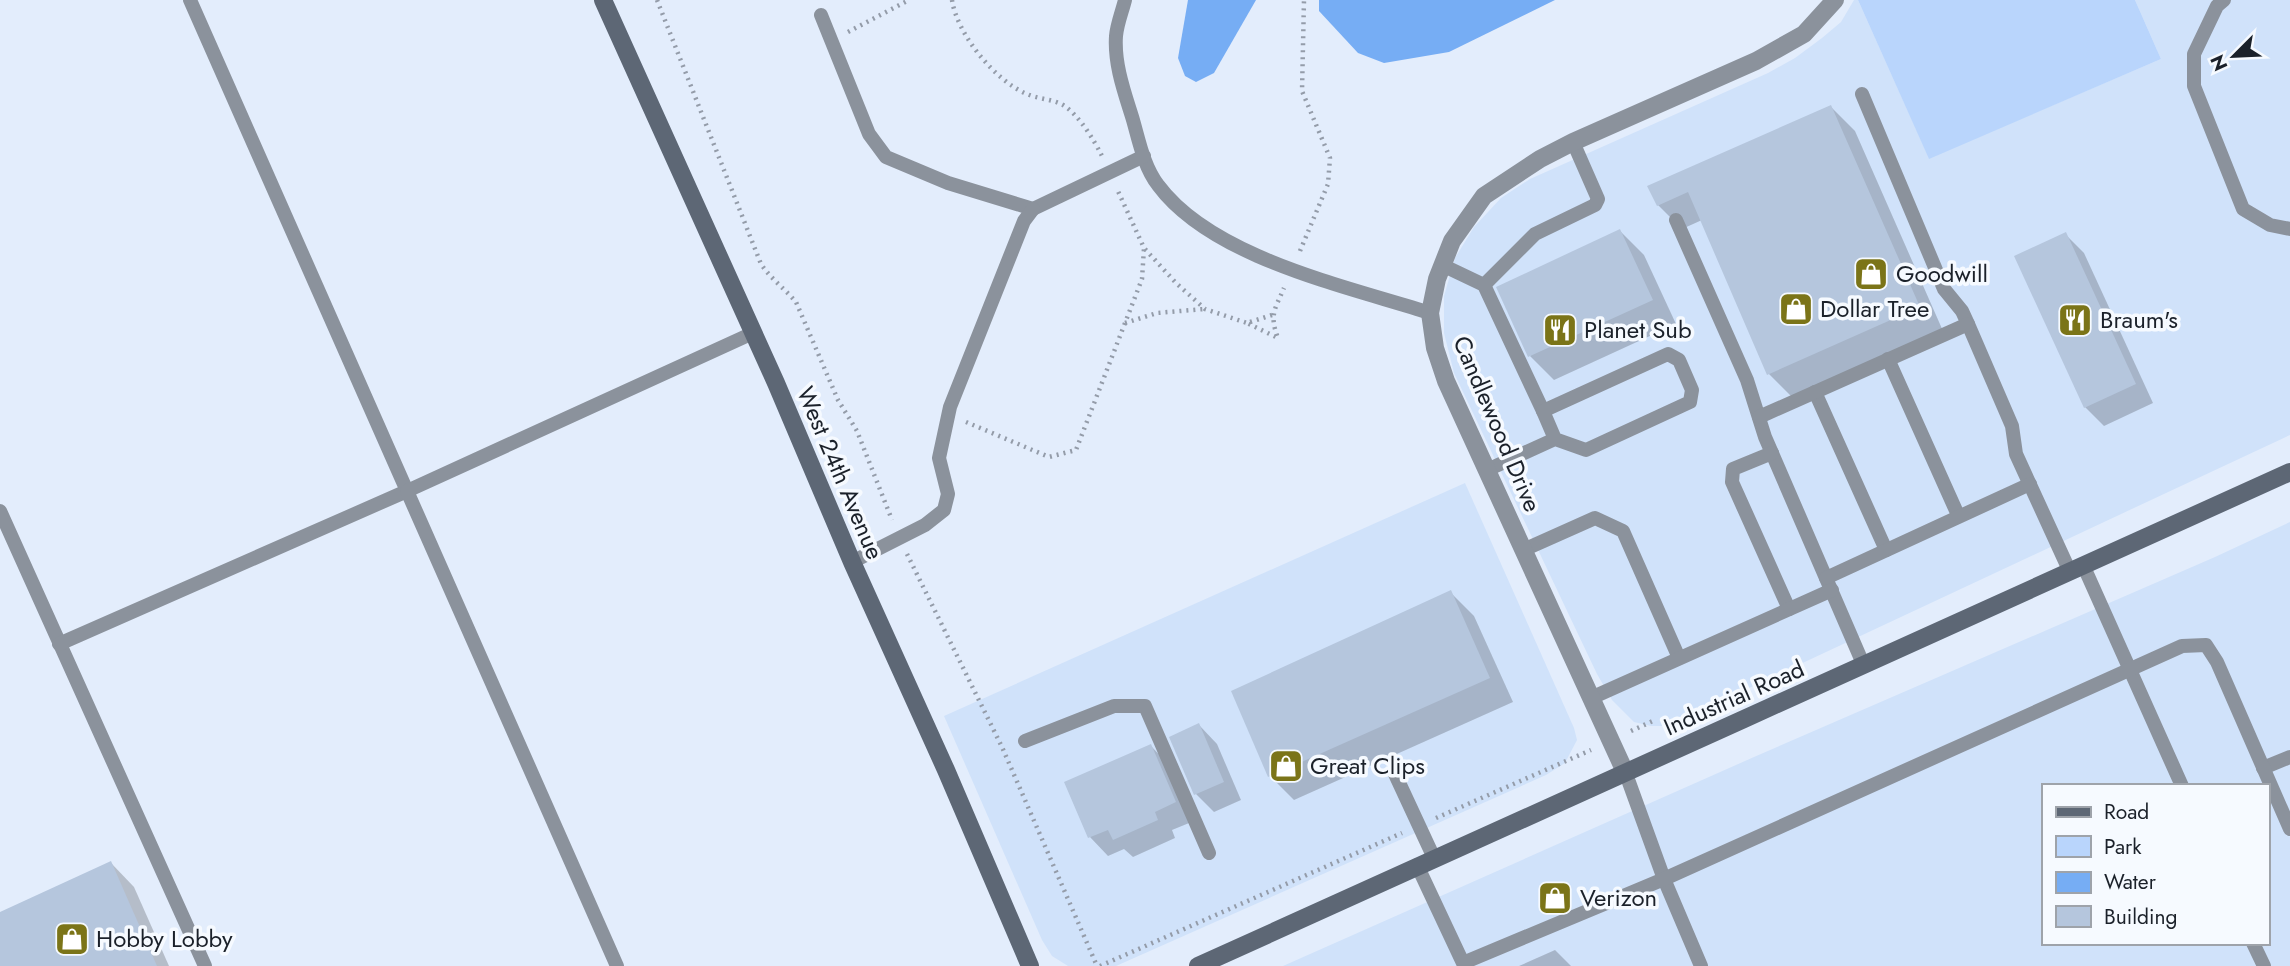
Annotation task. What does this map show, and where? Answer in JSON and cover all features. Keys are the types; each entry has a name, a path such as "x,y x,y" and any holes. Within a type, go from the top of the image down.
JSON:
{"street":[{"name":"West 24th Avenue","path":"603,0 753,333 1030,966"},
{"name":"Candlewood Drive","path":"1626,774 1447,381 1435,348 1430,313 1437,279 1452,241 1484,196 1540,159 1573,142 1756,61 1804,34 1835,0"},
{"name":"Industrial Road","path":"1207,964 1417,865 1626,774 2290,472"}],"lane":[{"path":"190,0 617,966"},
{"path":"1125,0 1116,37 1120,78 1144,156 1157,184 1192,219 1228,243 1293,270 1430,313"},
{"path":"2224,0 2217,6 2194,54 2194,86 2243,209 2270,225 2290,229"},
{"path":"821,15 869,134 886,157 948,183 1033,209"},
{"path":"1862,94 1944,289 1962,311 2012,426 2016,454 2129,669 2181,784"},
{"path":"1484,285 1535,234 1595,205 1598,199 1573,142"},
{"path":"852,562 925,525 944,510 948,494 939,458 948,414 1024,221 1033,209 1144,156"},
{"path":"1676,220 1747,380 1772,453 1864,666"},
{"path":"1442,265 1484,285 1555,439"},
{"path":"1759,417 1968,324"},
{"path":"59,644 407,491 753,333"},
{"path":"1487,470 1555,439 1586,450 1690,402 1692,390 1679,360 1668,354 1543,411"},
{"path":"1888,359 1958,515"},
{"path":"1815,392 1886,550"},
{"path":"1772,453 1733,469 1732,482 1789,609"},
{"path":"1591,698 1789,609 1886,550 2030,484"},
{"path":"0,511 205,966"},
{"path":"1523,550 1595,518 1623,531 1679,659"},
{"path":"1417,865 1463,963 1664,878 2182,646 2206,645 2217,662 2290,829"},
{"path":"1025,741 1114,706 1144,706 1209,853"},
{"path":"2263,768 2290,757"},
{"path":"1395,774 1434,858"},
{"path":"1626,774 1664,878 1702,966"},
{"path":"2254,945 2264,966"}],"path":[{"path":"657,0 761,264 771,278 796,302 838,400 858,430 899,538 1002,747 1098,966 1655,720"},
{"path":"832,41 909,0"},
{"path":"952,0 967,37 992,69 1025,93 1064,106 1093,136 1144,248 1176,283 1205,309"},
{"path":"1125,323 1157,313 1205,309 1247,323 1278,338 1272,315 1328,184 1330,158 1302,91 1304,0"},
{"path":"948,414 1049,457 1076,450 1142,279 1144,248"},
{"path":"1247,323 1272,315"}],"shaded area":[{"path":"1854,0 1858,0 1929,158 2161,59 2135,0 2290,0 2290,435 1668,726 1634,722 1612,700 1597,674 1454,373 1444,333 1444,296 1455,258 1474,227 1501,198 1530,179 1768,73 1795,58 1841,22"},
{"path":"1465,483 1574,728 1577,740 1565,763 1546,775 1116,966 1068,966 1052,956 1042,940 944,716"},
{"path":"2290,522 2290,966 1283,966"}],"green space":[{"path":"1858,0 2135,0 2161,59 1929,159"}],"water":[{"path":"1188,0 1256,0 1214,73 1196,82 1185,76 1178,58"},
{"path":"1319,0 1555,0 1449,52 1384,63 1358,53 1319,11"}],"building":[{"path":"1831,105 1920,307 1767,375 1688,192 1657,206 1647,186"},
{"path":"1620,229 1653,300 1528,357 1496,287"},
{"name":"Braum's","path":"2066,232 2136,384 2084,408 2014,256"},
{"path":"1451,590 1490,678 1268,777 1231,691"},
{"path":"1199,723 1224,782 1194,795 1169,737"},
{"path":"1151,744 1176,802 1155,812 1158,820 1113,840 1108,830 1088,838 1064,782"},
{"name":"Hobby Lobby","path":"111,861 157,966 0,966 0,912"}],"place":[{"name":"Goodwill","path":"1871,274"},
{"name":"Dollar Tree","path":"1796,309"},
{"name":"Braum's","path":"2075,320"},
{"name":"Planet Sub","path":"1560,330"},
{"name":"Great Clips","path":"1286,766"},
{"name":"Verizon","path":"1555,898"},
{"name":"Hobby Lobby","path":"72,939"}]}
